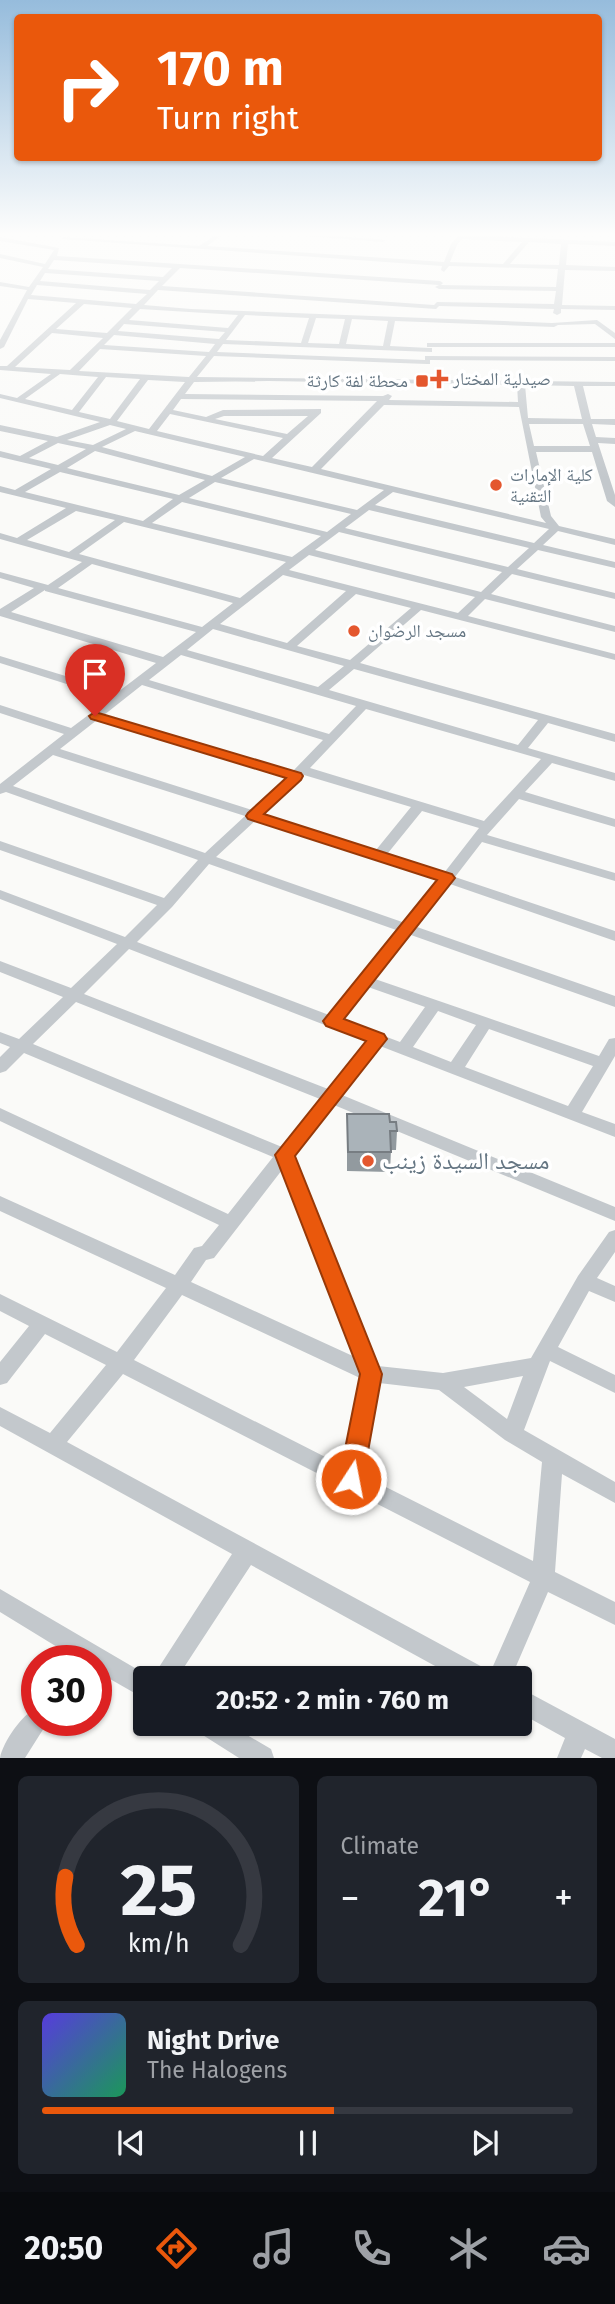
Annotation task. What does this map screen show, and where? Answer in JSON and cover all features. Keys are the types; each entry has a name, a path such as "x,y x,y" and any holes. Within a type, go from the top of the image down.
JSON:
{"street":[{"path":"0,347 4,331 17,314"},
{"path":"4,368 69,314"},
{"path":"71,374 131,314"},
{"path":"178,326 188,314"},
{"path":"152,431 242,314"},
{"path":"263,314 555,324 597,322 614,334"},
{"path":"425,383 435,314"},
{"path":"549,384 556,314"},
{"path":"277,324 282,315"},
{"path":"304,345 313,317"},
{"path":"342,346 349,318"},
{"path":"386,348 392,320"},
{"path":"0,321 13,322"},
{"path":"124,322 230,330"},
{"path":"184,338 194,327"},
{"path":"51,331 222,342 386,348 429,354 551,345 615,345"},
{"path":"268,343 272,334"},
{"path":"99,347 211,354 429,354 615,359"},
{"path":"4,368 144,379 615,384"},
{"path":"19,400 57,373"},
{"path":"74,413 103,376"},
{"path":"21,459 55,441 113,421 144,379"},
{"path":"278,397 291,379"},
{"path":"315,470 401,383"},
{"path":"521,384 524,421 530,449 547,517 556,528"},
{"path":"578,384 594,445 610,482 615,504"},
{"path":"0,396 613,541"},
{"path":"179,396 524,405"},
{"path":"266,458 332,398"},
{"path":"168,411 289,437"},
{"path":"206,419 223,413 315,413"},
{"path":"524,421 615,422"},
{"path":"18,493 61,470 94,448 136,427"},
{"path":"0,428 94,448 212,479 615,565"},
{"path":"530,449 615,441"},
{"path":"0,454 180,499 615,596"},
{"path":"146,523 180,499 254,455"},
{"path":"1,489 294,561"},
{"path":"2,788 391,489"},
{"path":"19,541 75,508"},
{"path":"71,555 124,518"},
{"path":"460,617 512,572 556,528"},
{"path":"0,536 242,602"},
{"path":"307,551 354,579 419,607 615,657"},
{"path":"2,614 90,561"},
{"path":"281,571 483,596 615,629"},
{"path":"0,575 289,647 615,738"},
{"path":"289,647 354,579"},
{"path":"320,692 419,607"},
{"path":"2,614 166,662"},
{"path":"180,651 615,777"},
{"path":"0,659 120,697"},
{"path":"141,681 332,739"},
{"path":"0,1067 167,904 205,860 299,773 363,705"},
{"path":"0,709 73,733"},
{"path":"95,716 420,805 484,832 615,877"},
{"path":"520,750 546,718"},
{"path":"51,750 379,855 615,936"},
{"path":"332,1021 484,832 549,758"},
{"path":"2,788 615,1002"},
{"path":"517,794 615,823"},
{"path":"379,855 420,805"},
{"path":"0,845 167,904"},
{"path":"0,894 615,1131"},
{"path":"0,966 332,1097 615,1214"},
{"path":"364,981 603,1063"},
{"path":"404,1049 435,1005"},
{"path":"456,1069 485,1023"},
{"path":"0,1037 285,1155 371,1374 351,1479"},
{"path":"52,1445 119,1364 201,1253 207,1253 377,1039"},
{"path":"572,1114 615,1044"},
{"path":"0,1114 231,1223"},
{"path":"0,1203 371,1374 443,1382 542,1358 615,1384"},
{"path":"512,1434 542,1358 585,1281 615,1237"},
{"path":"585,1281 615,1294"},
{"path":"0,1302 615,1615"},
{"path":"0,1377 42,1324"},
{"path":"443,1382 512,1434 615,1493"},
{"path":"0,1416 246,1553 458,1666"},
{"path":"504,1666 543,1578 553,1457"},
{"path":"172,1666 246,1553"},
{"path":"0,1600 64,1645"},
{"path":"112,1672 133,1681"},
{"path":"532,1707 615,1752"},
{"path":"569,1758 579,1732"},
{"path":"11,1758 26,1736"},
{"path":"226,1736 262,1758"}],"building":[{"path":"347,1114 389,1114 390,1122 396,1122 397,1131 390,1131 391,1152 348,1152"}],"place":[{"name":"صيدلية المختار","path":"439,379"},
{"name":"محطة لفة كارثة","path":"422,381"},
{"name":"كلية الإمارات التقنية","path":"496,485"},
{"name":"مسجد الرضوان","path":"354,631"},
{"name":"مسجد السيدة زينب","path":"368,1161"}],"route":[{"path":"95,716 296,776 254,816 447,878 332,1021 377,1039 285,1155 371,1374 351,1479"}]}
